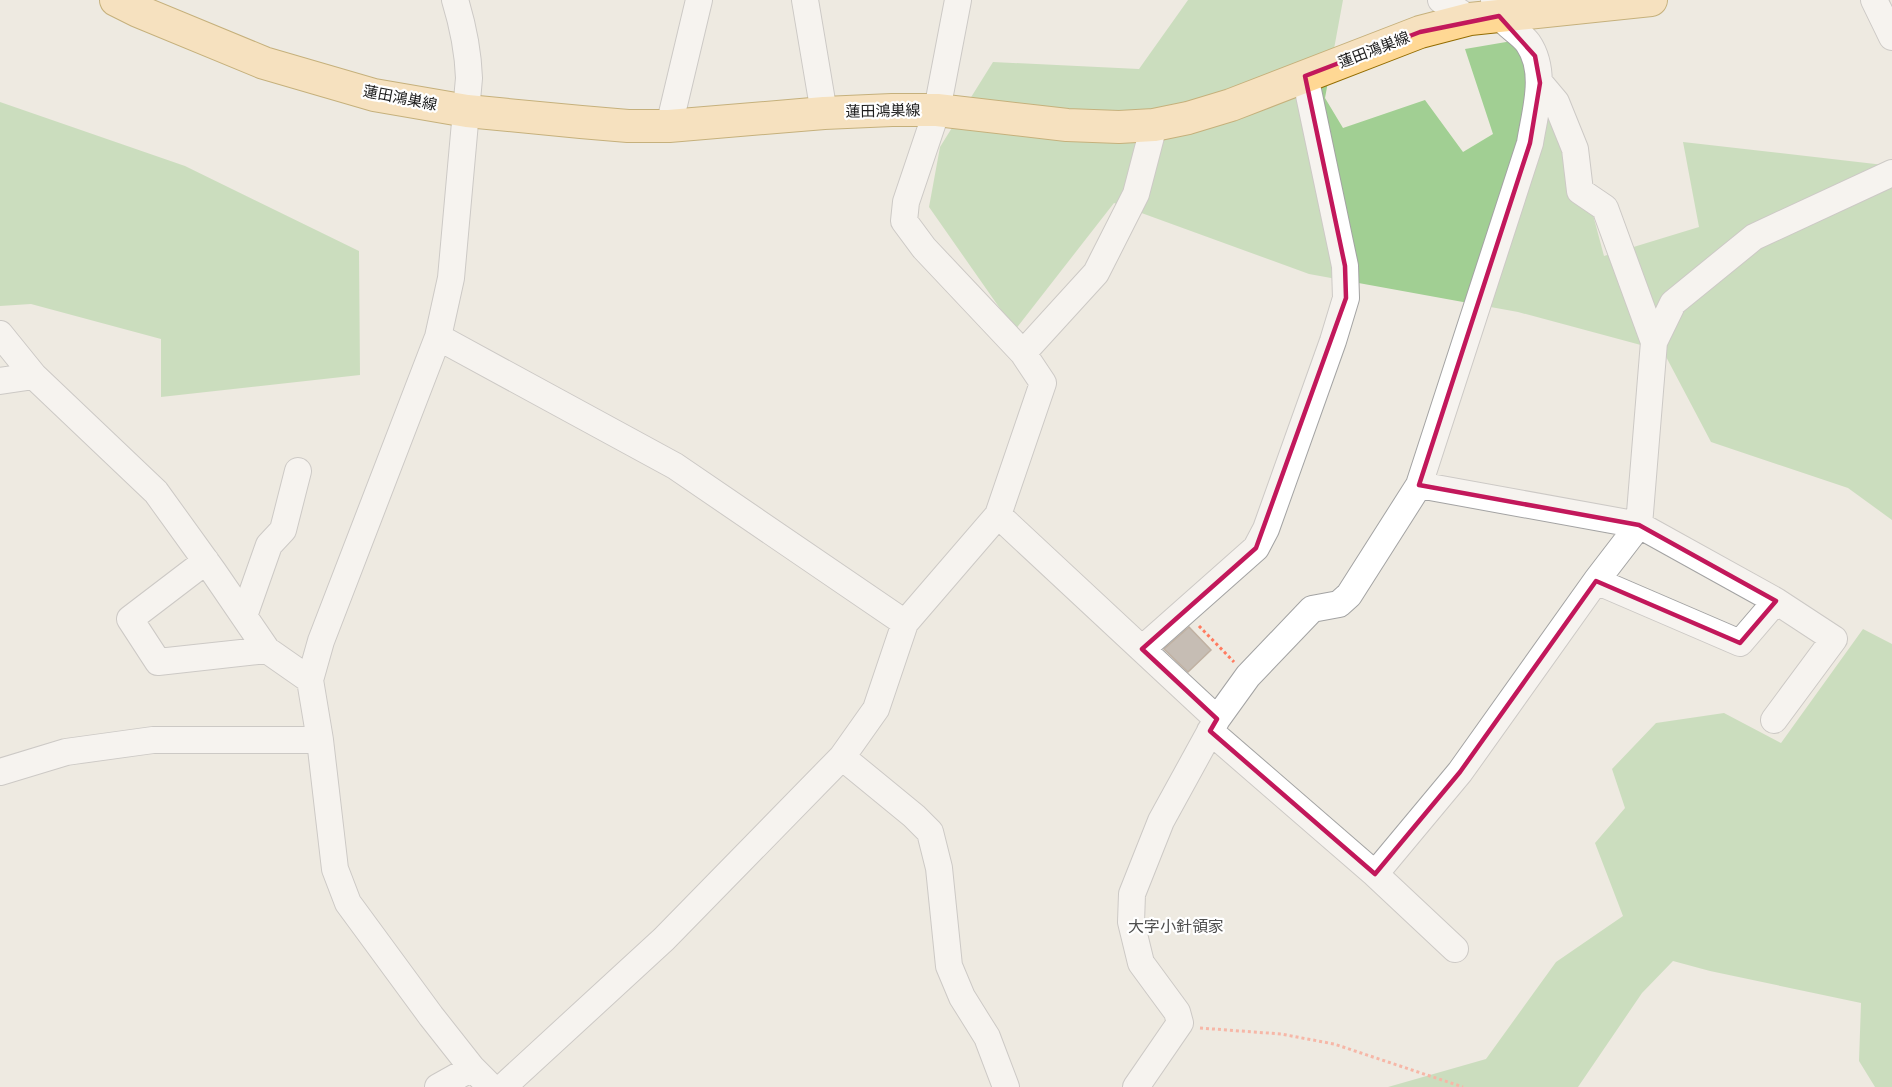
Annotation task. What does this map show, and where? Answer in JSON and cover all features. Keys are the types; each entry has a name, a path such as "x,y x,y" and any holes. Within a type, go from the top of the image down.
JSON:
{"main road":[{"name":"蓮田鴻巣線","path":"116,0 264,63 374,94 467,111 592,123 669,126 824,113 937,110 1067,125 1119,127 1154,125 1231,105 1420,32 1488,12 1651,0"}],"street":[{"path":"455,0 468,54 469,78 451,278 438,337 321,641 310,680 320,740 335,869 348,903 431,1016 472,1068 491,1087"},
{"path":"669,126 699,0"},
{"path":"805,0 824,113"},
{"path":"503,1087 664,939 842,757 876,709 905,623 998,515 1043,383 1023,353 924,248 904,221 906,202 937,110 958,0"},
{"path":"1136,1087 1180,1023 1177,1012 1141,963 1131,922 1132,894 1161,820 1213,725 1248,676 1312,609 1339,604 1349,595 1419,484 1530,143 1540,83 1535,56 1527,42 1488,12 1441,0"},
{"path":"1874,0 1892,37"},
{"path":"1142,649 1256,548 1266,529 1346,298 1346,266 1305,76"},
{"path":"1540,83 1556,102 1575,149 1580,191 1605,208 1654,342"},
{"path":"1023,353 1096,273 1136,194 1154,125"},
{"path":"1375,874 1460,772 1596,581 1639,525 1654,342 1673,303 1754,237 1892,173"},
{"path":"0,334 34,376 156,492 267,650 310,680"},
{"path":"438,337 675,466 905,623"},
{"path":"0,381 34,376"},
{"path":"244,616 269,544 283,530 298,471"},
{"path":"1419,484 1639,525 1776,601 1834,639 1774,720"},
{"path":"998,515 1142,649 1213,725 1455,949"},
{"path":"206,561 130,619 158,662 267,650"},
{"path":"1596,581 1740,643 1776,601"},
{"path":"0,772 66,752 153,740 320,740"},
{"path":"842,757 915,816 930,832 939,868 949,966 962,998 987,1037 1006,1087"},
{"path":"438,1087 472,1068"}],"path":[{"path":"1184,611 1248,676"},
{"path":"1180,1023 1206,1029 1281,1034 1334,1044 1463,1087"}],"highlighted area":[{"path":"1499,16 1535,56 1540,83 1530,143 1419,485 1639,525 1776,601 1740,643 1596,581 1460,772 1375,874 1210,731 1217,719 1142,649 1256,548 1346,298 1345,266 1305,76 1420,32"}],"green space":[{"path":"1188,0 1343,0 1325,98 1343,128 1425,100 1463,152 1493,134 1465,49 1512,41 1561,95 1604,256 1699,227 1683,142 1884,165 1892,170 1892,520 1848,488 1711,442 1663,351 1518,312 1309,274 1114,203 1015,330 929,207 940,147 993,62 1139,69"},
{"path":"0,102 185,166 359,251 360,375 161,397 161,339 31,304 0,306"},
{"path":"1863,629 1892,644 1892,1087 1875,1087 1859,1061 1861,1003 1673,961 1642,993 1578,1087 1388,1087 1486,1059 1556,962 1623,916 1595,843 1625,808 1612,769 1656,723 1724,713 1781,743"}],"building":[{"path":"1189,627 1211,650 1188,672 1164,649"}],"district":[{"name":"大字小針領家","path":"1176,926"}]}
